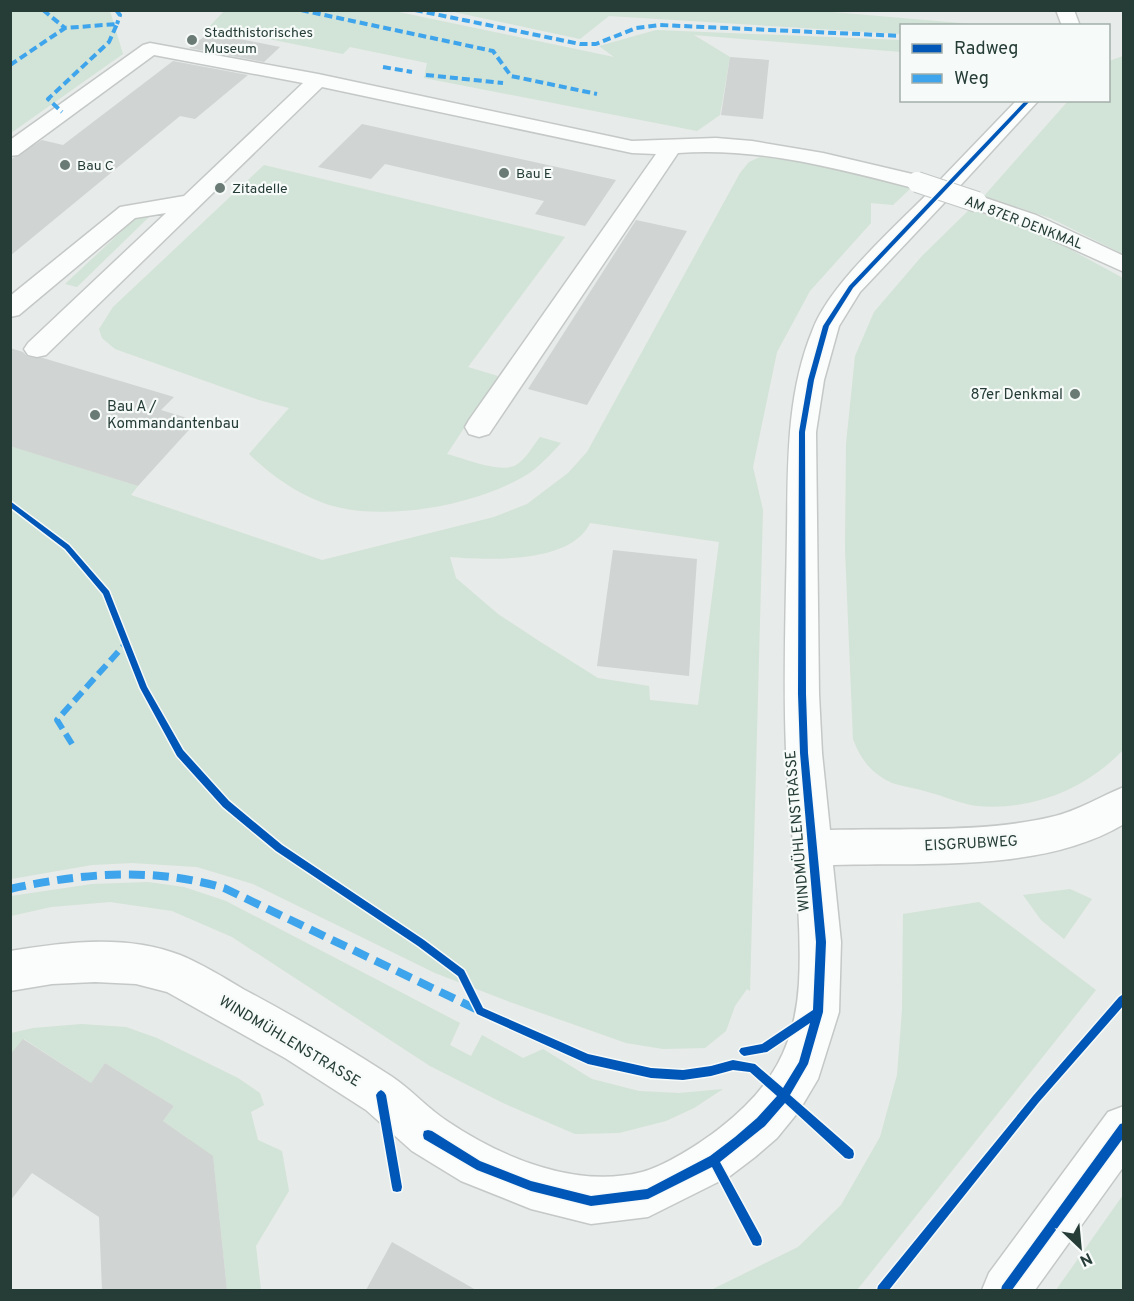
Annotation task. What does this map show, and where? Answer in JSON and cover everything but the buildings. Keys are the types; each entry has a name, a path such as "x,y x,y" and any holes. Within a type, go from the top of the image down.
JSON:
{"street":[{"path":"10,150 150,49 318,80 632,147 671,148"},
{"path":"37,349 318,80"},
{"name":"WINDMÜHLENSTRASSE","path":"10,970 52,964 95,962 135,964 174,973 300,1043 381,1095 428,1135 477,1165 531,1186 591,1201 648,1194 714,1160 739,1141 761,1122 784,1096 803,1064 818,1012 821,942 803,741 802,432 811,380 825,326 851,287 935,187 1027,102"},
{"name":"AM 87ER DENKMAL","path":"671,148 726,145 820,157 935,187 1028,220 1124,265"},
{"path":"479,427 671,148"},
{"path":"10,309 128,212 189,202"},
{"name":"EISGRUBWEG","path":"812,848 1009,843 1062,833 1108,814 1124,804"},
{"path":"1006,1290 1124,1128"}],"green space":[{"path":"11,10 110,11 123,54 11,133"},
{"path":"389,10 614,57 599,46 656,30 900,40 900,52 694,35 730,57 720,115 697,131 424,78 427,63 350,47 343,54 209,27 224,11"},
{"path":"809,10 971,24 900,24 900,34 609,16 580,39 449,11"},
{"path":"1123,56 1123,254 1050,218 984,196 1067,102 1110,102 1110,61"},
{"path":"760,157 798,161 855,172 912,187 893,205 871,203 871,223 810,291 777,352 753,467 763,510 750,991 747,989 735,1006 726,1031 705,1048 663,1049 626,1043 435,973 253,884 197,867 132,863 92,865 11,879 11,446 138,486 131,495 322,560 494,517 527,504 568,473 587,452 740,173 749,162","holes":["590,523 719,542 698,705 650,700 649,686 598,678 498,614 456,578 450,557 485,559 547,553 565,546 580,536"]},
{"path":"264,165 565,237 468,367 498,376 447,454 501,468 516,465 540,437 561,443 535,469 514,482 489,493 431,508 372,512 345,509 321,502 282,481 249,454 289,408 259,400 115,349 102,338 99,329 113,307"},
{"path":"970,209 1051,239 1123,278 1123,750 1092,776 1075,786 1038,801 998,807 971,805 892,783 878,775 868,765 853,739 845,549 846,444 855,356 874,312 922,256"},
{"path":"140,214 150,216 77,287 65,284"},
{"path":"148,882 184,887 226,901 460,1023 450,1045 471,1056 482,1035 523,1058 543,1049 592,1079 639,1091 679,1093 723,1089 694,1108 666,1121 619,1133 575,1134 503,1103 430,1066 232,937 172,911 110,902 51,907 11,916 11,896 92,884"},
{"path":"1070,889 1092,899 1064,939 1041,920 1023,895"},
{"path":"979,902 1096,990 857,1290 711,1290 798,1247 841,1205 880,1137 897,1075 902,1010 903,914"},
{"path":"81,1024 126,1027 157,1038 238,1078 260,1093 264,1105 251,1112 258,1140 282,1151 289,1191 256,1246 261,1290 227,1290 213,1157 192,1164 189,1139 163,1121 174,1106 105,1063 91,1083 24,1039 11,1055 11,1033 33,1028"},
{"path":"1123,1195 1123,1289 1056,1290"}],"marked path":[{"path":"43,10 65,28"},
{"path":"116,10 120,15 117,24"},
{"path":"301,10 493,51 511,76 597,94"},
{"path":"415,10 580,44 596,44 636,28 660,25 900,36"},
{"path":"10,65 65,28 117,24 109,42 48,99 62,112"},
{"path":"383,67 412,72"},
{"path":"426,75 503,83"},
{"path":"72,744 57,720 127,642"},
{"path":"10,889 95,875 159,875 197,880 224,888 478,1010"}],"cycle path":[{"path":"428,1135 477,1165 531,1186 591,1201 648,1194 714,1160 739,1141 761,1122 784,1096 803,1064 818,1012 821,942 804,753 802,694 802,432 811,380 826,326 851,287 1027,102"},
{"path":"10,503 67,547 106,593 144,688 180,753 226,804 279,848 421,943 461,973 480,1011 588,1059 651,1073 683,1075 733,1065 752,1067 849,1154"},
{"path":"882,1290 1036,1099 1122,1000"},
{"path":"744,1051 764,1049 818,1012"},
{"path":"381,1095 397,1187"},
{"path":"1006,1290 1124,1128"},
{"path":"714,1160 757,1241"}],"place":[{"name":"Stadthistorisches Museum","path":"192,40"},
{"name":"Bau C","path":"65,165"},
{"name":"Bau E","path":"504,173"},
{"name":"Zitadelle","path":"220,188"},
{"name":"87er Denkmal","path":"1075,394"},
{"name":"Bau A / Kommandantenbau","path":"95,415"}]}
